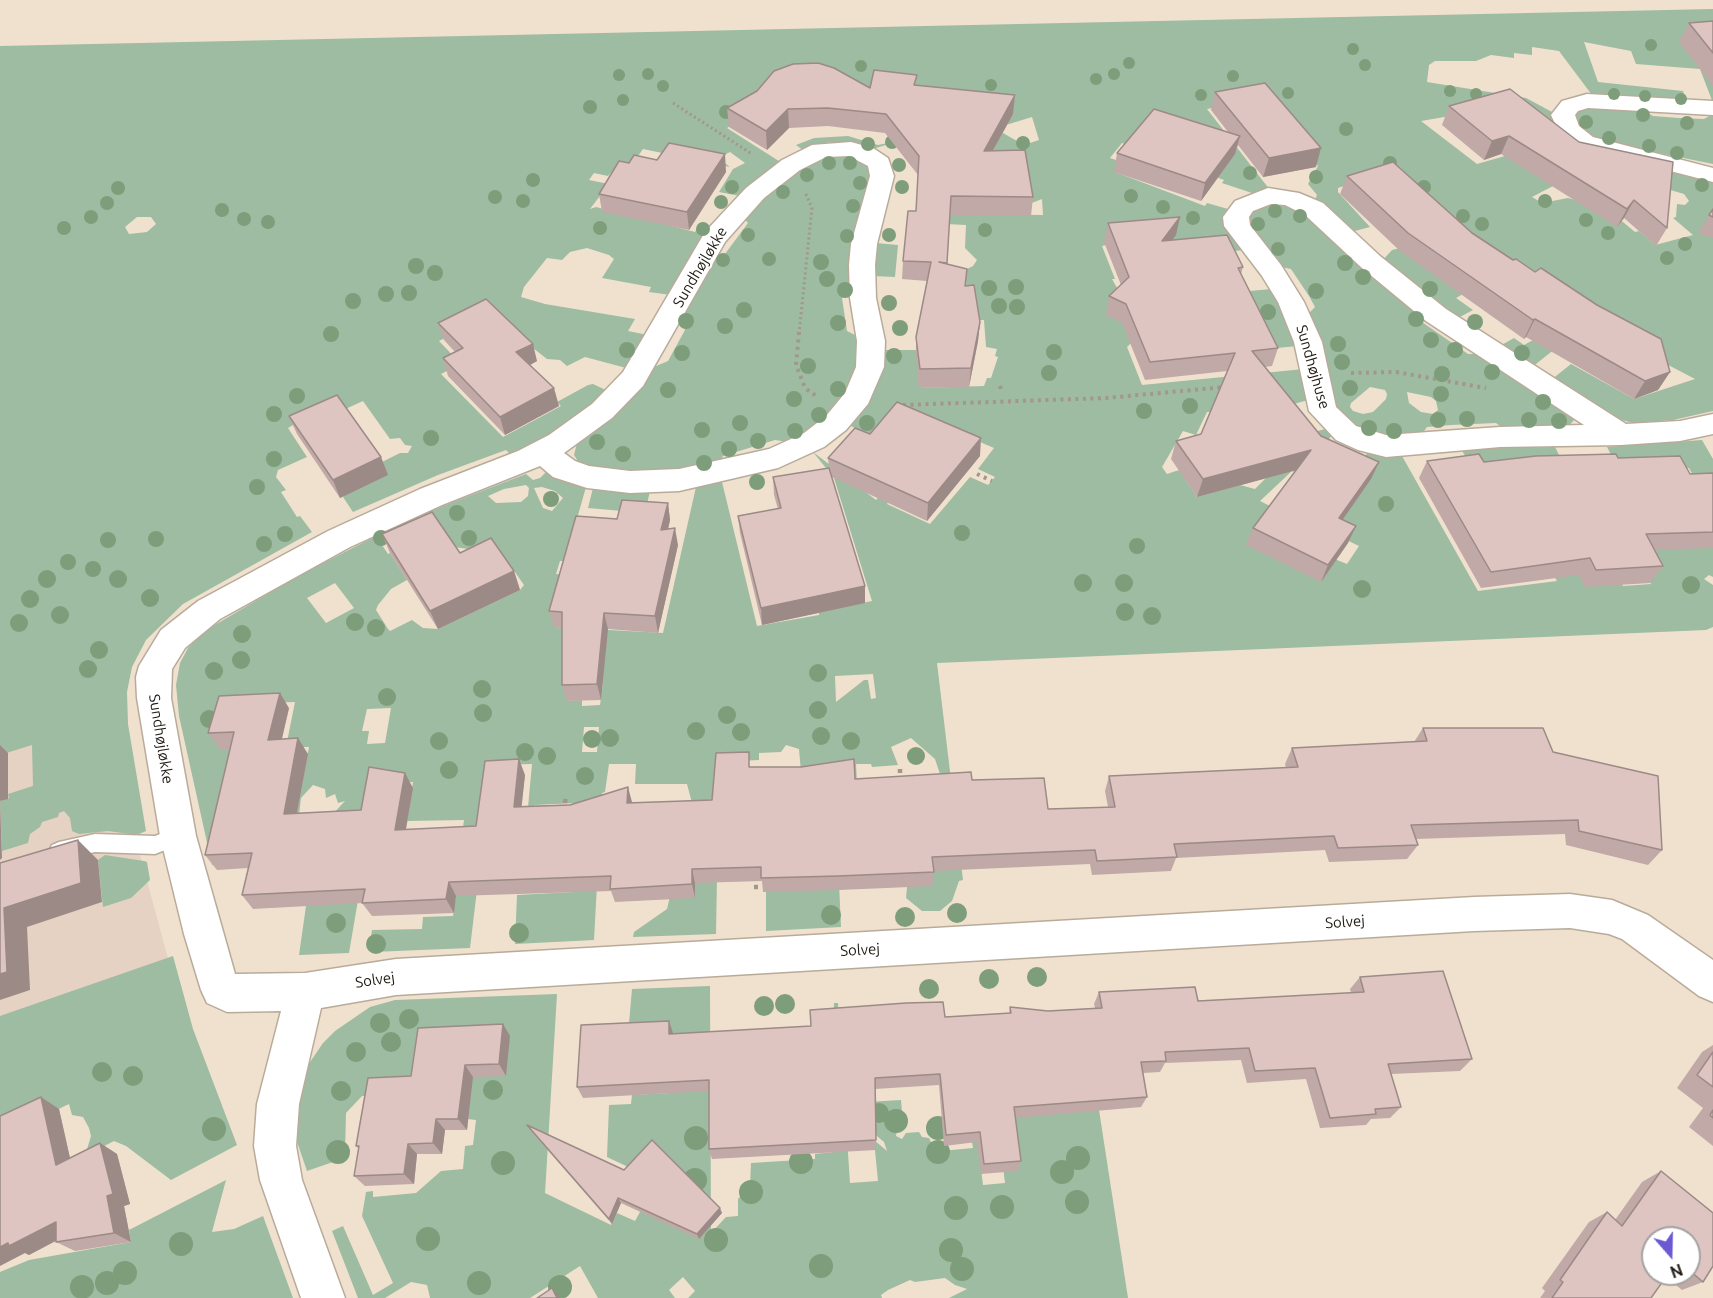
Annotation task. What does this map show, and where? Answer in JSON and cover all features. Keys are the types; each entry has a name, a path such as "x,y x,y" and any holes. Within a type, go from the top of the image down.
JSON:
{"street":[{"path":"1713,108 1587,101 1570,106 1563,115 1568,129 1585,142 1713,175"},
{"name":"Sundhøjløkke","path":"305,992 227,993 221,990 203,934 178,836 153,687 156,666 173,639 209,610 339,539 413,505 543,452 587,423 628,386 714,238 747,200 781,173 813,153 837,148 864,153 879,163 882,170 864,244 862,266 863,298 872,357 864,387 851,406 822,434 778,457 740,468 679,480 630,482 587,477 564,469 543,452"},
{"name":"Sundhøjhuse","path":"1621,435 1530,378 1423,305 1371,262 1314,209 1283,197 1261,198 1248,203 1238,212 1237,226 1272,271 1291,302 1308,342 1321,405 1327,417 1346,433 1378,445 1500,437 1621,435 1680,431 1713,424"},
{"name":"Solvej","path":"305,992 396,977 1474,914 1570,911 1612,917 1635,927 1713,983"},
{"path":"305,992 278,1104 275,1146 281,1180 323,1298"}],"lane":[{"path":"43,856 88,844 148,845 178,836"}],"path":[{"path":"673,103 781,173 804,191 812,208 796,350 799,377 805,388 815,396 838,405 851,406 1093,399 1236,386"},
{"path":"1317,378 1396,372 1480,388 1509,386 1530,378"},
{"path":"977,474 992,481"},
{"path":"900,769 900,775"},
{"path":"566,795 566,803"},
{"path":"754,887 763,887"}],"shaded area":[{"path":"0,711 126,803 169,962 0,1022"}],"green space":[{"path":"1713,9 1713,103 1700,69 1636,64 1631,51 1584,42 1598,82 1683,91 1685,97 1678,97 1680,102 1592,95 1559,51 1532,47 1532,55 1514,53 1514,58 1491,55 1476,61 1435,61 1429,65 1427,82 1526,98 1554,113 1555,125 1450,116 1421,121 1477,164 1512,154 1612,155 1532,197 1542,203 1568,198 1606,208 1655,245 1693,235 1673,218 1676,217 1677,204 1685,205 1689,201 1684,194 1667,189 1641,161 1713,181 1713,411 1673,420 1633,423 1622,420 1551,380 1571,364 1634,399 1695,379 1651,356 1551,352 1531,368 1498,347 1514,338 1524,345 1551,330 1463,294 1456,298 1473,310 1456,319 1382,261 1392,250 1400,248 1347,185 1338,188 1338,192 1370,227 1351,232 1315,200 1317,195 1308,184 1318,166 1260,99 1207,109 1270,190 1252,193 1222,183 1224,180 1122,143 1110,158 1122,162 1115,172 1205,206 1207,203 1228,209 1226,226 1244,250 1204,254 1106,242 1106,245 1102,246 1115,279 1112,279 1125,302 1272,289 1298,346 1266,349 1141,333 1127,347 1142,385 1304,369 1308,400 1283,407 1207,412 1196,435 1183,431 1162,467 1167,474 1179,470 1197,497 1240,485 1255,489 1274,470 1297,437 1325,429 1332,435 1301,475 1292,471 1260,501 1274,508 1337,560 1347,564 1359,546 1332,533 1354,472 1368,452 1402,456 1478,591 1557,581 1503,492 1487,493 1461,449 1555,447 1564,465 1713,545 1713,577 1709,575 1704,579 1713,585 1713,627 1706,630 937,663 963,880 959,881 952,901 940,911 922,911 906,898 907,887 940,774 935,759 911,738 891,747 898,765 872,767 871,764 856,764 857,784 836,818 841,927 766,931 766,892 802,783 799,749 786,745 781,752 759,753 759,760 719,762 716,934 633,937 634,932 667,909 692,803 687,784 635,784 636,764 609,764 605,792 602,793 594,940 515,944 517,895 574,892 580,820 577,803 534,805 530,840 525,840 532,764 492,765 470,948 372,952 369,949 372,930 422,929 423,917 453,916 464,842 461,842 464,820 407,821 413,782 378,783 349,953 299,955 306,906 332,815 345,801 338,803 335,794 326,798 325,789 313,785 301,798 299,815 273,824 305,769 309,747 286,747 295,702 236,704 220,749 245,748 219,863 212,865 179,716 176,685 180,663 188,648 203,632 296,577 376,536 407,580 391,589 376,610 388,629 390,631 412,620 423,628 438,629 520,590 524,585 494,542 468,549 454,547 430,511 526,474 533,480 540,478 546,472 586,487 565,561 560,561 556,574 569,575 555,627 663,633 696,487 722,482 757,626 819,615 819,612 872,601 834,478 813,452 876,500 882,493 890,499 887,504 930,524 970,477 988,485 995,477 978,469 994,448 973,439 875,438 849,425 874,392 881,374 884,350 917,350 920,388 984,386 987,378 991,378 998,357 995,356 997,349 986,347 984,320 974,320 964,305 965,270 973,266 977,260 965,248 966,225 927,223 933,214 1043,215 1042,199 1019,208 879,89 739,121 727,128 782,163 740,196 719,192 733,169 745,163 730,152 718,158 730,167 643,149 631,166 630,172 614,169 608,176 594,173 589,180 609,184 590,209 596,207 695,232 700,224 712,227 671,295 649,292 651,287 602,278 614,259 609,255 587,248 570,252 562,260 547,258 524,287 521,297 545,304 635,319 628,331 648,335 630,369 585,357 567,366 560,360 547,359 491,315 439,341 461,364 441,374 503,437 561,406 557,402 588,385 593,384 610,392 545,439 511,455 506,450 438,475 353,512 343,497 380,463 400,453 408,453 412,446 405,445 400,438 390,439 363,401 297,431 293,425 288,428 307,457 278,470 276,477 286,490 281,492 297,517 300,516 312,532 183,604 146,640 132,667 127,692 128,724 146,831 137,835 108,831 79,834 72,831 70,818 64,811 59,813 58,817 42,822 40,827 30,834 28,843 2,851 0,801 9,798 8,794 33,786 32,745 0,755 0,46","holes":["1032,117 1039,140 1024,145 1003,133 997,135 996,128","137,217 151,217 156,224 147,232 129,234 125,227","526,485 529,488 528,496 521,502 496,503 488,496 504,489","542,487 555,491 563,498 552,511 543,508 534,488","1637,557 1651,584 1623,586 1610,559","335,583 354,608 326,623 307,598","873,674 876,698 871,699 868,680 864,680 836,702 835,676","603,683 600,705 582,706 582,700 567,701","391,708 385,743 367,744 369,731 362,731 367,709","584,727 599,727 597,752 582,752"]},
{"path":"1588,107 1642,110 1653,116 1679,118 1704,119 1713,114 1713,164 1600,141 1582,132 1575,116 1578,111"},
{"path":"848,136 878,145 898,141 873,149 850,142 829,142 803,150 796,145 814,138"},
{"path":"831,155 855,158 867,165 872,174 852,288 842,298 847,331 859,337 859,362 851,386 838,405 814,428 788,442 775,440 723,456 718,465 690,470 613,472 579,463 574,455 577,443 640,387 654,367 668,361 685,330 681,321 715,257 725,254 748,223 743,217 765,196 804,166"},
{"path":"1267,204 1283,204 1300,208 1421,313 1419,320 1468,354 1479,354 1572,415 1574,420 1567,428 1504,429 1496,423 1427,427 1422,434 1390,438 1356,429 1334,407 1309,313 1315,307 1291,269 1281,267 1250,230 1247,218 1253,211","holes":["1370,387 1385,390 1386,399 1373,412 1363,414 1353,411 1350,407 1351,403","1407,392 1431,397 1436,401 1438,410 1433,414 1421,412 1409,403"]},
{"path":"876,243 898,245 895,277 873,276"},
{"path":"1702,440 1713,459 1713,511 1689,468 1619,470 1607,447"},
{"path":"593,488 650,491 645,513 588,508"},
{"path":"105,855 147,862 150,880 131,898 103,907 98,860"},
{"path":"173,956 193,1029 237,1145 171,1180 126,1146 114,1141 85,1156 91,1136 89,1128 83,1117 72,1115 69,1104 0,1137 0,1016"},
{"path":"710,986 711,1233 726,1217 738,1216 738,1199 750,1186 751,1163 815,1159 815,1154 834,1152 834,1003 838,1003 850,1183 878,1181 874,1140 887,1151 884,1142 865,1126 867,1102 901,1100 903,1125 897,1130 896,1136 902,1139 906,1133 919,1132 922,1137 929,1138 934,1148 941,1151 973,1148 972,1142 1002,1118 1097,1097 1128,1298 949,1298 967,1289 945,1278 915,1282 910,1280 888,1290 881,1295 882,1298 688,1298 695,1291 683,1277 669,1290 675,1298 598,1298 580,1266 530,1298 430,1298 427,1285 411,1282 385,1298 358,1298 332,1231 343,1226 373,1295 393,1283 362,1216 366,1192 373,1191 373,1197 416,1193 441,1171 463,1169 465,1146 473,1145 476,1120 468,1119 471,1091 362,1096 346,1113 345,1153 336,1161 307,1171 295,1136 294,1124 306,1068 323,1043 335,1031 370,1007 395,1000 557,994 545,1193 611,1225 617,1213 635,1221 640,1212 685,1194 607,1157 609,1105 631,1104 632,1095 671,1093 628,1035 632,989","holes":["1003,1167 1005,1183 983,1185 981,1169"]},
{"path":"226,1180 212,1232 234,1229 263,1216 293,1298 0,1298 0,1272 29,1260 131,1242 129,1230"}],"building":[{"path":"1713,21 1713,53 1689,23"},
{"path":"818,63 834,68 870,88 874,70 917,75 914,85 1015,95 984,151 1025,150 1033,197 951,196 947,263 939,262 967,269 965,286 974,285 980,322 971,368 920,369 916,337 931,262 903,261 908,211 916,211 919,156 886,114 828,108 788,109 766,131 727,108 757,91 774,71 793,64"},
{"path":"1265,83 1321,148 1269,158 1215,92"},
{"path":"1510,89 1579,142 1673,162 1667,228 1634,200 1627,209 1509,136 1492,141 1449,106"},
{"path":"1154,109 1240,136 1205,183 1117,153"},
{"path":"669,143 725,154 687,212 599,194 619,161 629,163 634,155 657,160"},
{"path":"1393,162 1472,233 1513,260 1516,259 1535,272 1541,268 1597,305 1661,339 1670,372 1645,381 1535,319 1533,320 1408,233 1347,176"},
{"path":"1180,217 1162,241 1227,235 1243,267 1238,268 1278,348 1252,351 1321,436 1379,462 1339,518 1356,526 1328,565 1253,528 1311,450 1203,479 1176,441 1201,434 1235,353 1150,362 1126,304 1109,296 1129,277 1108,223"},
{"path":"486,299 533,344 516,352 554,388 500,417 443,358 463,348 438,323"},
{"path":"337,395 381,457 333,480 289,416"},
{"path":"897,402 981,438 928,503 828,458 855,428 870,434"},
{"path":"1479,454 1484,462 1536,456 1616,454 1618,458 1680,456 1690,474 1713,473 1713,532 1646,534 1663,566 1596,570 1590,558 1491,572 1427,461"},
{"path":"829,468 865,586 761,608 738,516 781,508 773,477"},
{"path":"622,500 668,503 661,530 675,528 655,616 604,613 597,684 562,685 562,612 549,611 576,516 617,519"},
{"path":"432,512 460,553 491,538 514,571 430,611 382,534"},
{"path":"280,693 268,740 298,738 284,814 361,810 369,767 405,773 395,830 476,826 485,761 519,759 514,807 570,805 628,787 627,803 712,800 716,753 749,752 749,767 801,767 854,759 855,779 971,772 972,780 1044,778 1048,809 1115,807 1109,776 1298,767 1292,748 1427,741 1423,728 1543,728 1553,752 1658,776 1662,850 1579,831 1578,820 1411,825 1418,845 1338,848 1334,836 1174,844 1177,857 1097,861 1095,850 932,857 934,872 838,876 761,878 761,867 692,869 692,884 610,889 611,876 449,882 446,899 362,903 365,889 242,895 252,853 205,855 234,732 208,733 219,696"},
{"path":"78,840 81,883 4,908 7,972 0,974 0,863"},
{"path":"1443,971 1472,1059 1388,1064 1401,1107 1375,1109 1376,1114 1330,1118 1315,1068 1255,1071 1249,1048 1165,1052 1166,1061 1141,1062 1147,1097 1014,1107 1021,1161 984,1164 980,1132 946,1135 940,1074 875,1078 876,1140 709,1149 709,1080 577,1087 581,1025 669,1021 669,1034 811,1026 810,1010 906,1003 943,1002 945,1017 1011,1013 1010,1007 1048,1011 1102,1008 1099,992 1195,987 1198,1001 1364,992 1360,977"},
{"path":"503,1024 499,1064 465,1065 458,1119 436,1119 433,1143 408,1144 404,1174 354,1176 359,1146 356,1146 368,1078 411,1076 418,1028"},
{"path":"1713,1052 1713,1087 1697,1075"},
{"path":"41,1097 56,1165 100,1143 113,1194 107,1196 114,1233 56,1242 56,1222 9,1246 8,1243 0,1247 0,1116"},
{"path":"527,1125 624,1170 652,1140 720,1208 697,1234 618,1198 609,1219"},
{"path":"1661,1171 1713,1213 1713,1266 1703,1282 1701,1280 1701,1226 1641,1226 1641,1286 1660,1286 1651,1298 1552,1298 1563,1282 1560,1280 1607,1212 1622,1226"},
{"path":"552,1288 557,1298 537,1298"}]}
